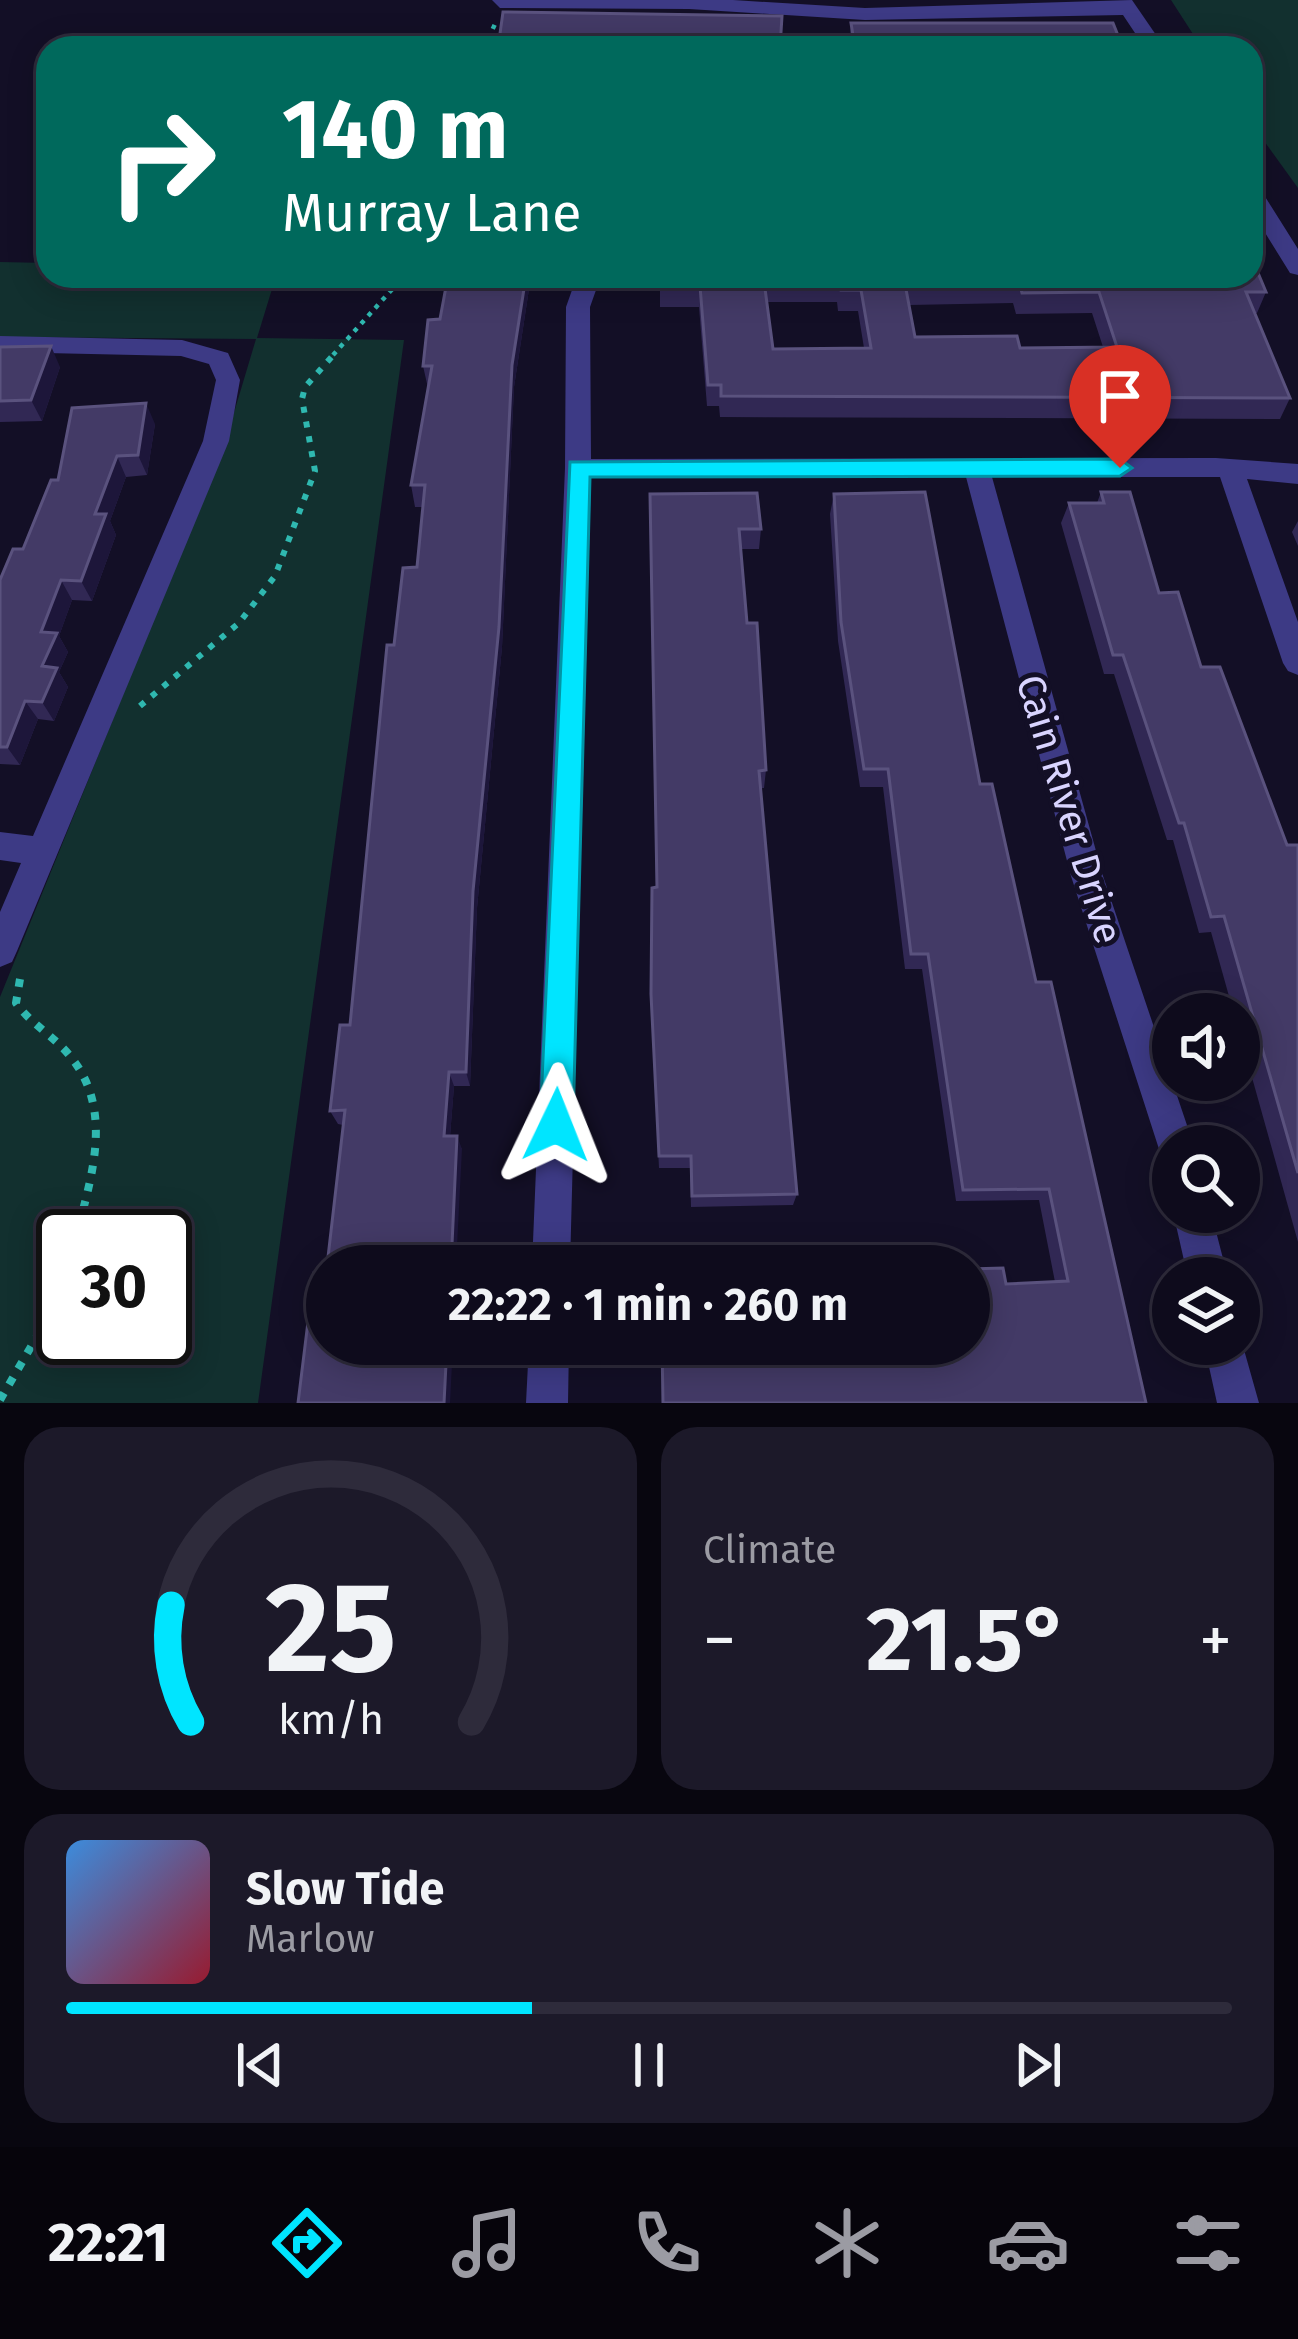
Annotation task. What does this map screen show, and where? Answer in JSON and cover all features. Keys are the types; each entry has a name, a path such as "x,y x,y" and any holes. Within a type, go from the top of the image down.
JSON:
{"street":[{"path":"500,2 689,3 865,14 1126,4 1147,36"},
{"path":"1263,214 1298,268"},
{"path":"552,1245 578,468 578,307 585,288"},
{"path":"0,344 182,348 219,359 228,380 216,441 42,851 12,958"},
{"path":"578,468 1230,468 1298,474"},
{"path":"1230,468 1298,663"},
{"name":"Cain River Drive","path":"977,469 1087,876 1169,1125"},
{"path":"0,846 42,851"},
{"path":"547,1403 548,1365"},
{"path":"1229,1365 1238,1403"}],"path":[{"path":"127,721 271,590 290,551 315,467 297,409 305,387 393,288"},
{"path":"12,958 16,1003 33,1028 70,1056 93,1101 99,1150 83,1209"},
{"path":"0,1400 36,1338"}],"green space":[{"path":"1171,0 1298,0 1298,188 1263,140 1263,36 1194,36"},
{"path":"0,262 36,263 36,288 272,288 257,338 404,340 258,1403 0,1403 0,997 224,446 256,339 0,337"}],"building":[{"path":"503,12 782,16 781,36 500,36"},
{"path":"851,23 1113,23 1118,36 853,36"},
{"path":"1263,285 1266,292 1246,292 1290,398 721,396 721,385 708,385 700,288 765,288 773,349 871,348 861,290 841,288 906,288 915,337 1017,336 1020,348 1117,347 1099,292 1022,293 1021,288"},
{"path":"446,288 524,288 512,365 499,627 473,891 466,1072 449,1072 444,1136 457,1136 452,1245 329,1245 345,1110 330,1111 340,1025 350,1025 387,645 394,645 403,568 417,567 425,485 411,485 432,366 423,366 428,320 440,319"},
{"path":"51,346 31,400 0,401 0,347"},
{"path":"146,403 138,455 117,456 95,514 106,514 81,581 61,580 41,632 57,633 42,666 57,668 42,702 25,701 7,747 0,747 0,580 13,549 23,549 51,480 58,480 72,408"},
{"path":"925,492 980,784 992,784 1036,982 1051,982 1146,1403 663,1403 662,1365 990,1365 990,1268 1003,1268 1006,1284 1068,1281 1049,1189 963,1190 928,954 911,954 888,769 864,769 841,622 834,494"},
{"path":"1101,492 1130,492 1159,593 1178,592 1201,667 1220,667 1287,845 1298,845 1298,1173 1260,1041 1260,993 1246,993 1224,916 1211,917 1184,823 1179,823 1123,655 1113,655 1069,503 1104,503"},
{"path":"757,493 761,529 739,529 747,623 757,623 766,770 759,771 797,1194 692,1196 691,1156 659,1156 651,994 652,888 657,887 650,494"},
{"path":"306,1338 306,1365 446,1365 444,1403 298,1403"}],"route":[{"path":"556,1125 578,468 1120,468"}]}
